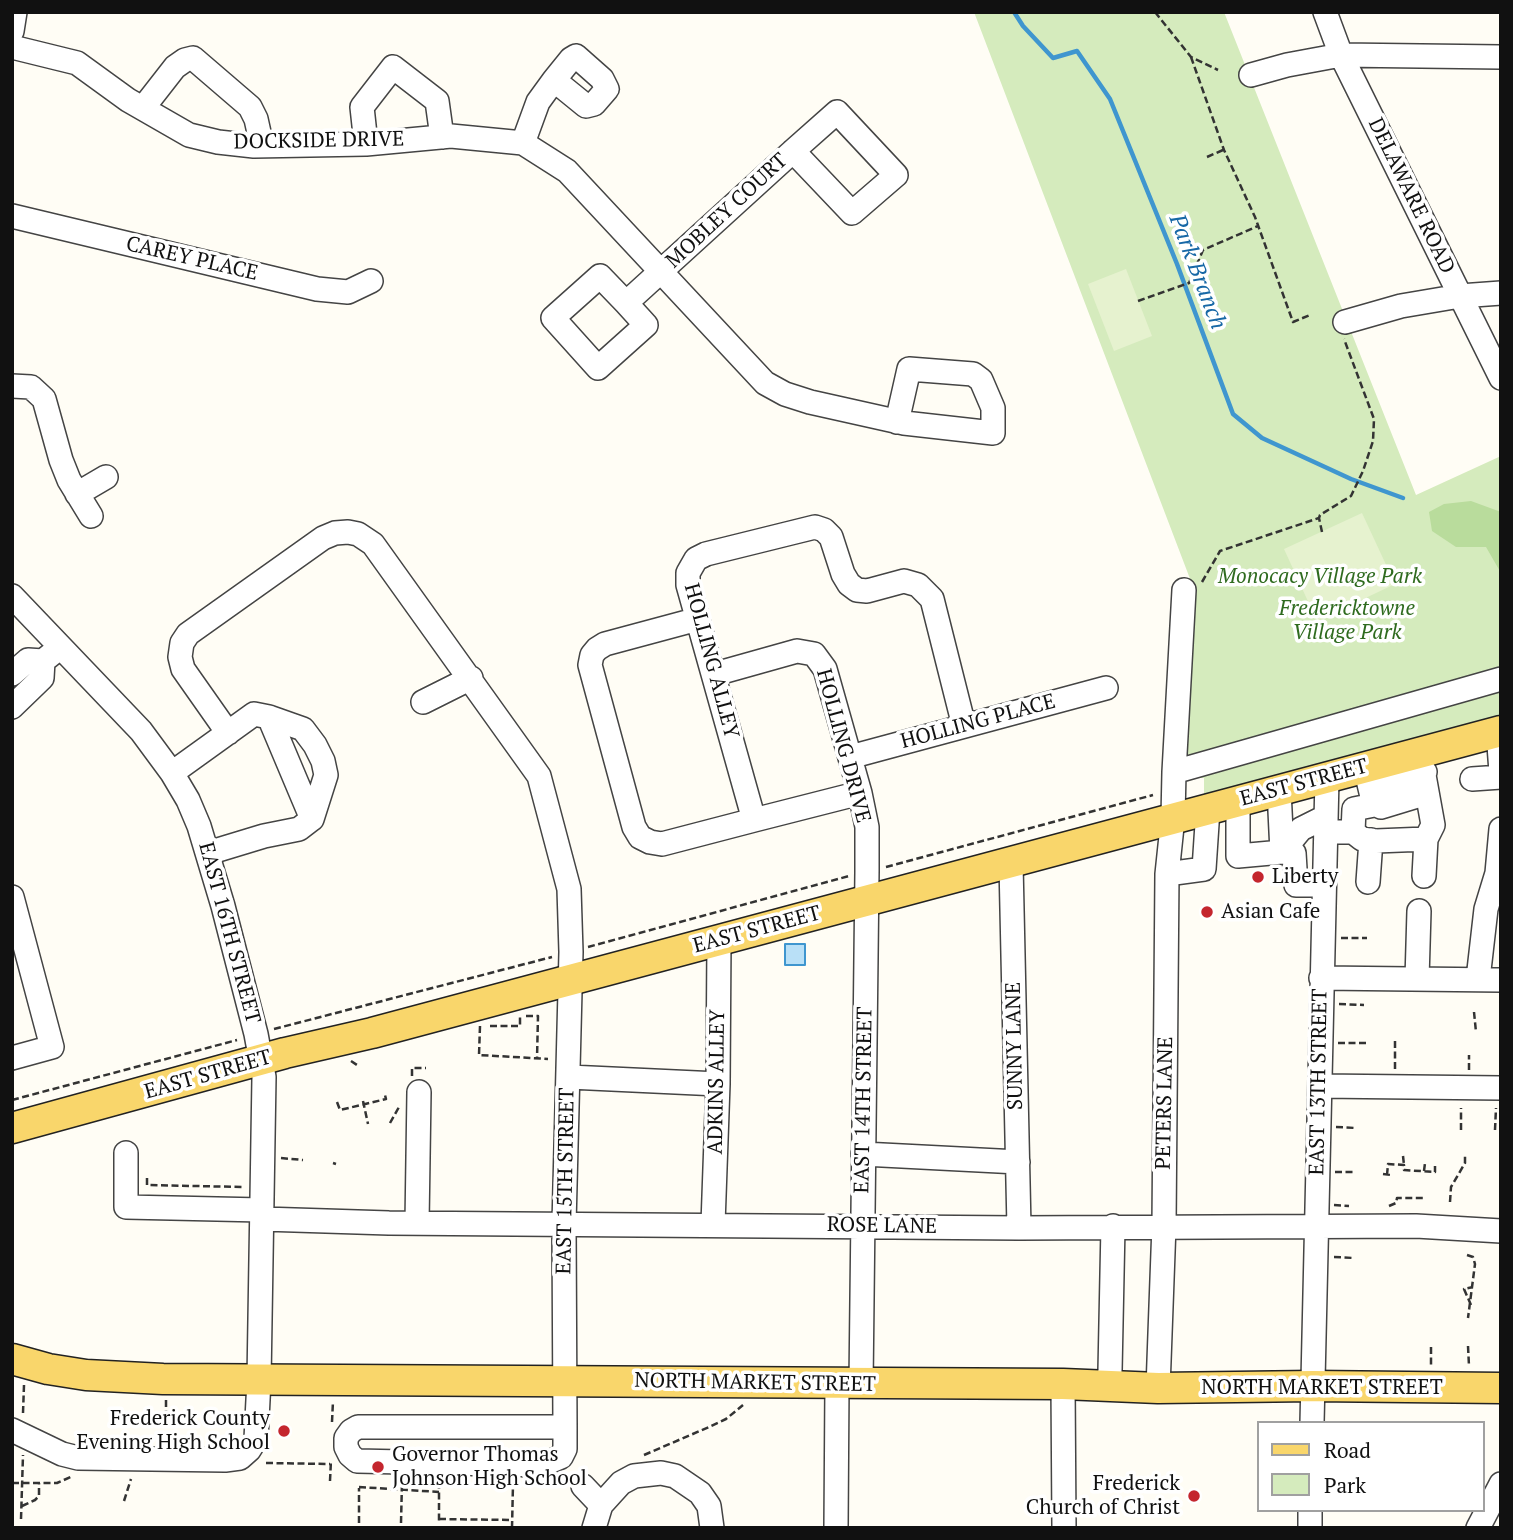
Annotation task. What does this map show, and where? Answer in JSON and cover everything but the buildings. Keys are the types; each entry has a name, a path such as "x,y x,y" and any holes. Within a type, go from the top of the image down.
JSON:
{"main road":[{"name":"EAST STREET","path":"12,1128 1011,864 1173,793 1208,809 1327,778 1372,792 1424,773 1499,732"},
{"name":"NORTH MARKET STREET","path":"18,1366 86,1375 163,1380 1501,1388"}],"street":[{"path":"12,31 15,12"},
{"name":"DELAWARE ROAD","path":"1325,12 1341,55 1501,378"},
{"name":"DOCKSIDE DRIVE","path":"12,47 77,63 143,108 189,135 218,142 262,146 366,144 442,137 523,143 567,171 765,383 785,394 810,402 897,422"},
{"path":"1251,75 1341,55 1501,57"},
{"path":"143,108 175,67 193,58 250,107 262,146"},
{"path":"366,144 362,107 393,67 437,101 442,137"},
{"path":"523,143 538,102 554,80"},
{"name":"MOBLEY COURT","path":"626,303 793,151 837,112 896,175 852,213 793,151"},
{"name":"CAREY PLACE","path":"12,216 317,289 348,292 371,281"},
{"path":"1343,327 1401,306 1460,296 1501,293"},
{"path":"12,386 32,387 44,398 61,460 91,516"},
{"path":"77,494 106,477"},
{"name":"HOLLING ALLEY","path":"754,820 688,585 688,573 696,559 706,554 808,527 824,530 836,547 843,574 857,590 867,591 904,581 918,585 927,591 932,599 964,726"},
{"name":"EAST 15TH STREET","path":"228,733 183,669 180,657 182,643 188,634 323,538 335,533 358,534 373,544 539,776 569,889 570,981 562,1069 565,1449 571,1470"},
{"name":"PETERS LANE","path":"1157,1388 1164,1226 1167,874 1192,587"},
{"name":"EAST 16TH STREET","path":"12,596 51,654 141,731 188,800 208,853 262,1060 264,1077 259,1380 256,1439 249,1450 240,1458 78,1458 62,1454 19,1432"},
{"path":"698,619 606,644 592,655 590,665 634,827 640,837 662,844 860,793"},
{"name":"HOLLING DRIVE","path":"715,674 797,651 814,654 825,669 867,827 867,900"},
{"path":"12,674 28,660 51,654"},
{"path":"12,707 42,678 51,654"},
{"path":"423,702 471,678"},
{"path":"1173,793 1501,679"},
{"name":"HOLLING PLACE","path":"850,757 1106,688"},
{"path":"172,773 254,714 303,729 323,761 326,775 312,819 299,829 264,836 208,853"},
{"path":"269,717 312,819"},
{"path":"1472,779 1501,774 1499,732"},
{"path":"1371,838 1354,809 1372,792 1424,773 1433,825 1426,839 1424,876"},
{"name":"EAST 13TH STREET","path":"1312,1421 1327,778"},
{"path":"1279,790 1282,852"},
{"path":"1368,882 1372,792"},
{"path":"1238,801 1238,856 1294,853 1296,886 1324,885"},
{"path":"1167,874 1204,869 1208,809"},
{"path":"1282,852 1301,829 1325,825 1371,838 1426,839"},
{"path":"1321,978 1489,980 1486,909 1497,873 1501,829"},
{"name":"SUNNY LANE","path":"1011,864 1019,1228"},
{"path":"12,897 52,1047 12,1058"},
{"name":"EAST 14TH STREET","path":"836,1528 863,1226 867,900"},
{"path":"1417,979 1419,911"},
{"name":"ADKINS ALLEY","path":"713,1224 719,940"},
{"path":"562,1069 718,1084"},
{"path":"1320,1086 1498,1096"},
{"path":"417,1223 419,1092"},
{"name":"ROSE LANE","path":"126,1153 126,1207 417,1223 1019,1228 1416,1226 1501,1231"},
{"path":"863,1154 1018,1162"},
{"path":"1107,1386 1110,1371 1113,1226"},
{"path":"1063,1384 1064,1528"},
{"path":"565,1427 358,1427 346,1437 346,1447 357,1461 542,1465 571,1470 601,1505"},
{"path":"594,1528 601,1505 612,1492 628,1480 648,1473 675,1476 700,1493 709,1506 712,1528"},
{"path":"1478,1528 1501,1484"}],"path":[{"path":"1155,12 1191,57 1224,150 1258,226 1293,322 1310,315"},
{"path":"1191,57 1218,71"},
{"path":"1206,157 1224,150"},
{"path":"1138,301 1189,283 1203,250 1258,226"},
{"path":"1192,587 1220,551 1319,518 1325,510 1351,496 1373,441 1374,419 1343,327"},
{"path":"1319,518 1322,532"},
{"path":"881,868 1173,793"},
{"path":"1337,937 1367,938"},
{"path":"1336,1003 1364,1005"},
{"path":"1474,1012 1476,1032"},
{"path":"537,1059 538,1016 520,1016 520,1027 480,1026 477,1057 537,1059 562,1069"},
{"path":"278,1028 291,1025"},
{"path":"12,1100 240,1038"},
{"path":"1395,1039 1395,1073"},
{"path":"1335,1043 1366,1043"},
{"path":"1469,1055 1469,1074"},
{"path":"351,1061 357,1065"},
{"path":"337,1102 340,1110 363,1102 386,1099 385,1095"},
{"path":"1495,1130 1498,1096"},
{"path":"363,1102 368,1124"},
{"path":"1461,1104 1461,1130"},
{"path":"1333,1127 1356,1128"},
{"path":"1450,1202 1451,1188 1465,1163 1465,1154"},
{"path":"1403,1156 1404,1170 1435,1172 1435,1166"},
{"path":"277,1158 303,1160"},
{"path":"1424,1171 1425,1163"},
{"path":"1387,1175 1388,1164 1404,1165"},
{"path":"1332,1172 1356,1172"},
{"path":"147,1176 147,1185 248,1188"},
{"path":"1389,1206 1396,1203 1397,1198 1425,1198"},
{"path":"1331,1205 1356,1206"},
{"path":"1467,1255 1473,1257 1475,1264 1468,1318"},
{"path":"1330,1257 1354,1258"},
{"path":"1471,1305 1464,1289 1474,1287"},
{"path":"1468,1346 1469,1376"},
{"path":"1431,1347 1431,1366"},
{"path":"18,1366 21,1518"},
{"path":"166,1390 166,1450"},
{"path":"641,1456 726,1419 748,1400"},
{"path":"267,1462 331,1465"},
{"path":"124,1501 134,1472"},
{"path":"438,1472 439,1521 512,1520"},
{"path":"512,1528 514,1473"},
{"path":"12,1483 57,1483 74,1476"},
{"path":"359,1479 359,1523"},
{"path":"401,1523 402,1480"},
{"path":"22,1506 39,1496 39,1483"},
{"path":"359,1487 439,1492"}],"green space":[{"name":"Fredericktowne Village Park","path":"974,12 1224,12 1416,495 1501,456 1501,726 1204,810 1204,778 1200,778 1182,752 1192,584"},
{"path":"1126,269 1152,336 1114,351 1088,284"},
{"path":"1471,501 1501,512 1501,573 1486,547 1456,547 1432,531 1429,512 1444,504"},
{"name":"Monocacy Village Park","path":"1362,513 1395,584 1317,621 1284,549"}],"water":[{"path":"785,944 805,944 805,965 785,965"}],"waterway":[{"name":"Park Branch","path":"1014,12 1023,26 1053,58 1077,51 1110,99 1177,264 1233,414 1262,438 1351,479 1403,498"}],"place":[{"name":"Liberty","path":"1258,877"},
{"name":"Asian Cafe","path":"1207,912"},
{"name":"Frederick County Evening High School","path":"284,1431"},
{"name":"Governor Thomas Johnson High School","path":"378,1467"},
{"name":"Frederick Church of Christ","path":"1194,1496"}]}
